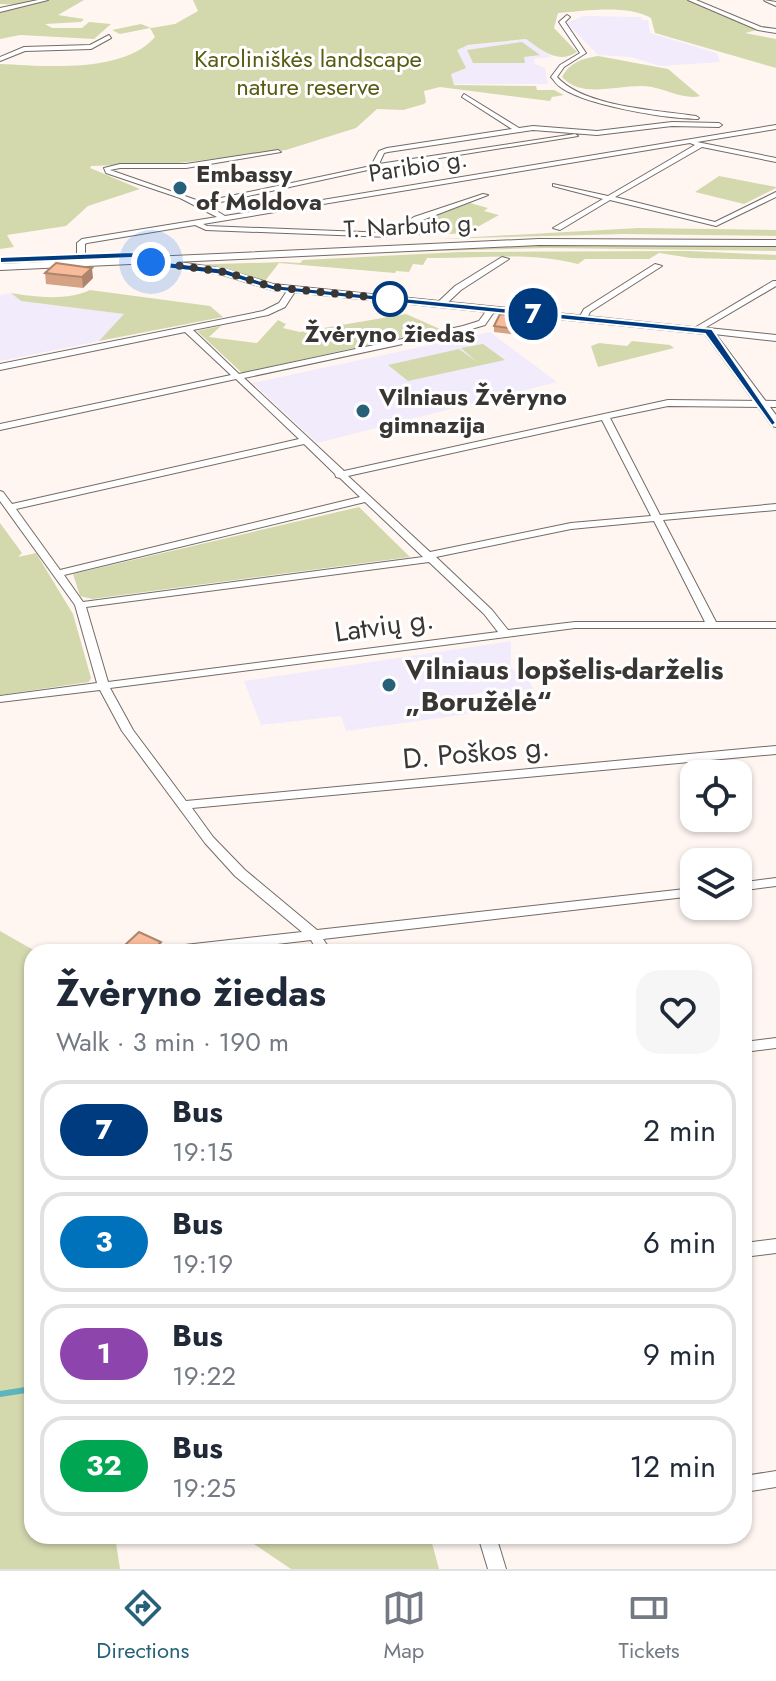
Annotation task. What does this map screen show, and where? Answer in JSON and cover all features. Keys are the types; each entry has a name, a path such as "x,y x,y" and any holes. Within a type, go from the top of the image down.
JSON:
{"main road":[{"name":"T. Narbuto g.","path":"0,260 538,237 776,241"},
{"name":"T. Narbuto g.","path":"0,267 539,242 776,241"},
{"path":"132,255 146,260 225,272 262,285 292,290 702,330 776,423"}],"street":[{"path":"0,10 45,0"},
{"path":"691,0 773,31"},
{"path":"767,0 776,4"},
{"path":"567,17 562,22 582,47 583,53 557,71 554,77 559,86 591,98 719,125 737,133"},
{"path":"0,59 24,49 91,47 109,37"},
{"path":"464,96 517,130"},
{"path":"205,203 377,166 584,132 672,124 719,125"},
{"name":"Paribio g.","path":"81,258 81,243 85,241 776,127"},
{"path":"377,166 382,151 517,130 541,128 584,132"},
{"path":"686,141 776,160"},
{"path":"557,228 700,145"},
{"path":"223,218 205,203 105,171 114,166 186,166 278,152"},
{"path":"555,185 716,224 776,194"},
{"path":"196,223 206,228 246,231 390,235 417,219 485,195"},
{"path":"441,304 458,288 505,259"},
{"path":"583,318 587,311 658,266"},
{"path":"776,283 698,325 702,330 776,338"},
{"path":"0,367 274,310 285,303 292,290"},
{"path":"0,427 477,325 492,309"},
{"path":"187,329 488,612 505,633"},
{"path":"339,475 684,402 776,404"},
{"path":"605,418 712,625"},
{"path":"11,507 303,441"},
{"path":"0,494 80,605 104,687 128,731 182,805 240,873 315,936 320,944"},
{"path":"57,574 365,499"},
{"path":"80,605 428,557 551,529 658,516 776,507"},
{"name":"Latvių g.","path":"0,699 588,624 776,625"},
{"name":"D. Poškos g.","path":"182,805 776,750"},
{"path":"752,885 776,882"},
{"path":"241,944 680,894"},
{"path":"752,1046 776,1043"},
{"path":"752,1249 776,1246"},
{"path":"752,1483 776,1479"},
{"path":"489,1544 497,1569"}],"shaded area":[{"path":"583,16 641,17 648,20 650,33 717,53 720,62 660,66 631,57 598,55 567,23"},
{"path":"527,39 552,57 534,59 535,64 545,68 548,84 452,84 451,74 465,68 458,47"},
{"path":"11,293 21,301 125,314 99,341 0,361 0,295"},
{"name":"Vilniaus Žvėryno gimnazija","path":"490,332 557,382 317,443 253,383"},
{"name":"Vilniaus lopšelis-darželis „Boružėlė“","path":"511,641 511,668 529,680 533,689 509,692 508,689 495,689 459,698 468,714 346,731 341,716 261,725 244,681"}],"green space":[{"path":"0,0 84,0 58,15 84,19 81,22 45,24 52,28 82,28 89,22 111,24 94,39 20,35 0,39 0,13 24,5 0,4"},
{"name":"Karoliniškės landscape nature reserve","path":"193,0 687,0 757,30 745,33 776,39 776,68 655,33 651,18 630,11 558,13 554,28 577,52 570,56 557,56 544,51 526,39 468,45 457,50 466,68 451,74 454,85 536,86 537,90 554,90 564,95 552,97 550,101 440,87 424,91 424,104 403,110 377,109 356,128 286,150 179,163 91,166 140,189 88,206 66,226 7,235 14,247 0,249 0,64 82,65 124,57 141,49 155,37 150,28 120,34 112,30 141,24 151,28 175,24 198,11"},
{"path":"522,42 540,55 524,57 525,63 473,63 467,50"},
{"path":"598,56 668,69 700,96 683,96 641,86 581,88 562,77 577,62"},
{"path":"719,176 776,188 744,204 695,192"},
{"path":"470,203 499,215 472,230 473,233 398,236 426,219"},
{"path":"639,228 776,230 776,236 624,234 438,239"},
{"path":"579,244 776,246 776,251 547,248 329,254"},
{"path":"689,251 776,255 776,260 691,258 659,253 649,259 585,259 578,264 521,257 427,258 423,265 413,264 409,272 395,273 279,263 265,281 225,268 185,265 284,262 300,263 303,260 460,252"},
{"path":"90,290 210,306 223,317 99,341 124,314 21,301 11,293 61,297"},
{"path":"406,314 440,329 242,373 197,331 221,326 209,337 257,343 278,320 286,324 283,328 300,332"},
{"path":"632,341 674,348 598,367 591,346 599,343 627,346"},
{"path":"483,344 505,360 408,381 388,365 459,349 477,362 461,348"},
{"path":"359,507 410,557 92,599 80,596 73,574"},
{"path":"0,523 22,553 18,557 36,553 73,614 91,678 89,682 0,695"},
{"path":"0,931 24,945 24,1544 116,1544 120,1569 0,1569"},
{"path":"254,1544 432,1544 439,1569 291,1569"}],"building":[{"path":"56,263 92,268 82,277 45,273"},
{"path":"500,314 554,320 549,331 544,333 494,326"},
{"path":"139,932 161,942 159,944 126,944"}],"waterway":[{"path":"0,1394 24,1390"}],"bus line":[{"name":"7","path":"0,260 132,255 157,264 225,272 272,287 708,331 776,423"}],"place":[{"name":"Embassy of Moldova","path":"180,188"},
{"name":"Žvėryno žiedas","path":"390,299"},
{"name":"Vilniaus Žvėryno gimnazija","path":"363,411"},
{"name":"Vilniaus lopšelis-darželis „Boružėlė“","path":"389,685"}],"route":[{"path":"151,262 225,272 272,287 390,299"}]}
